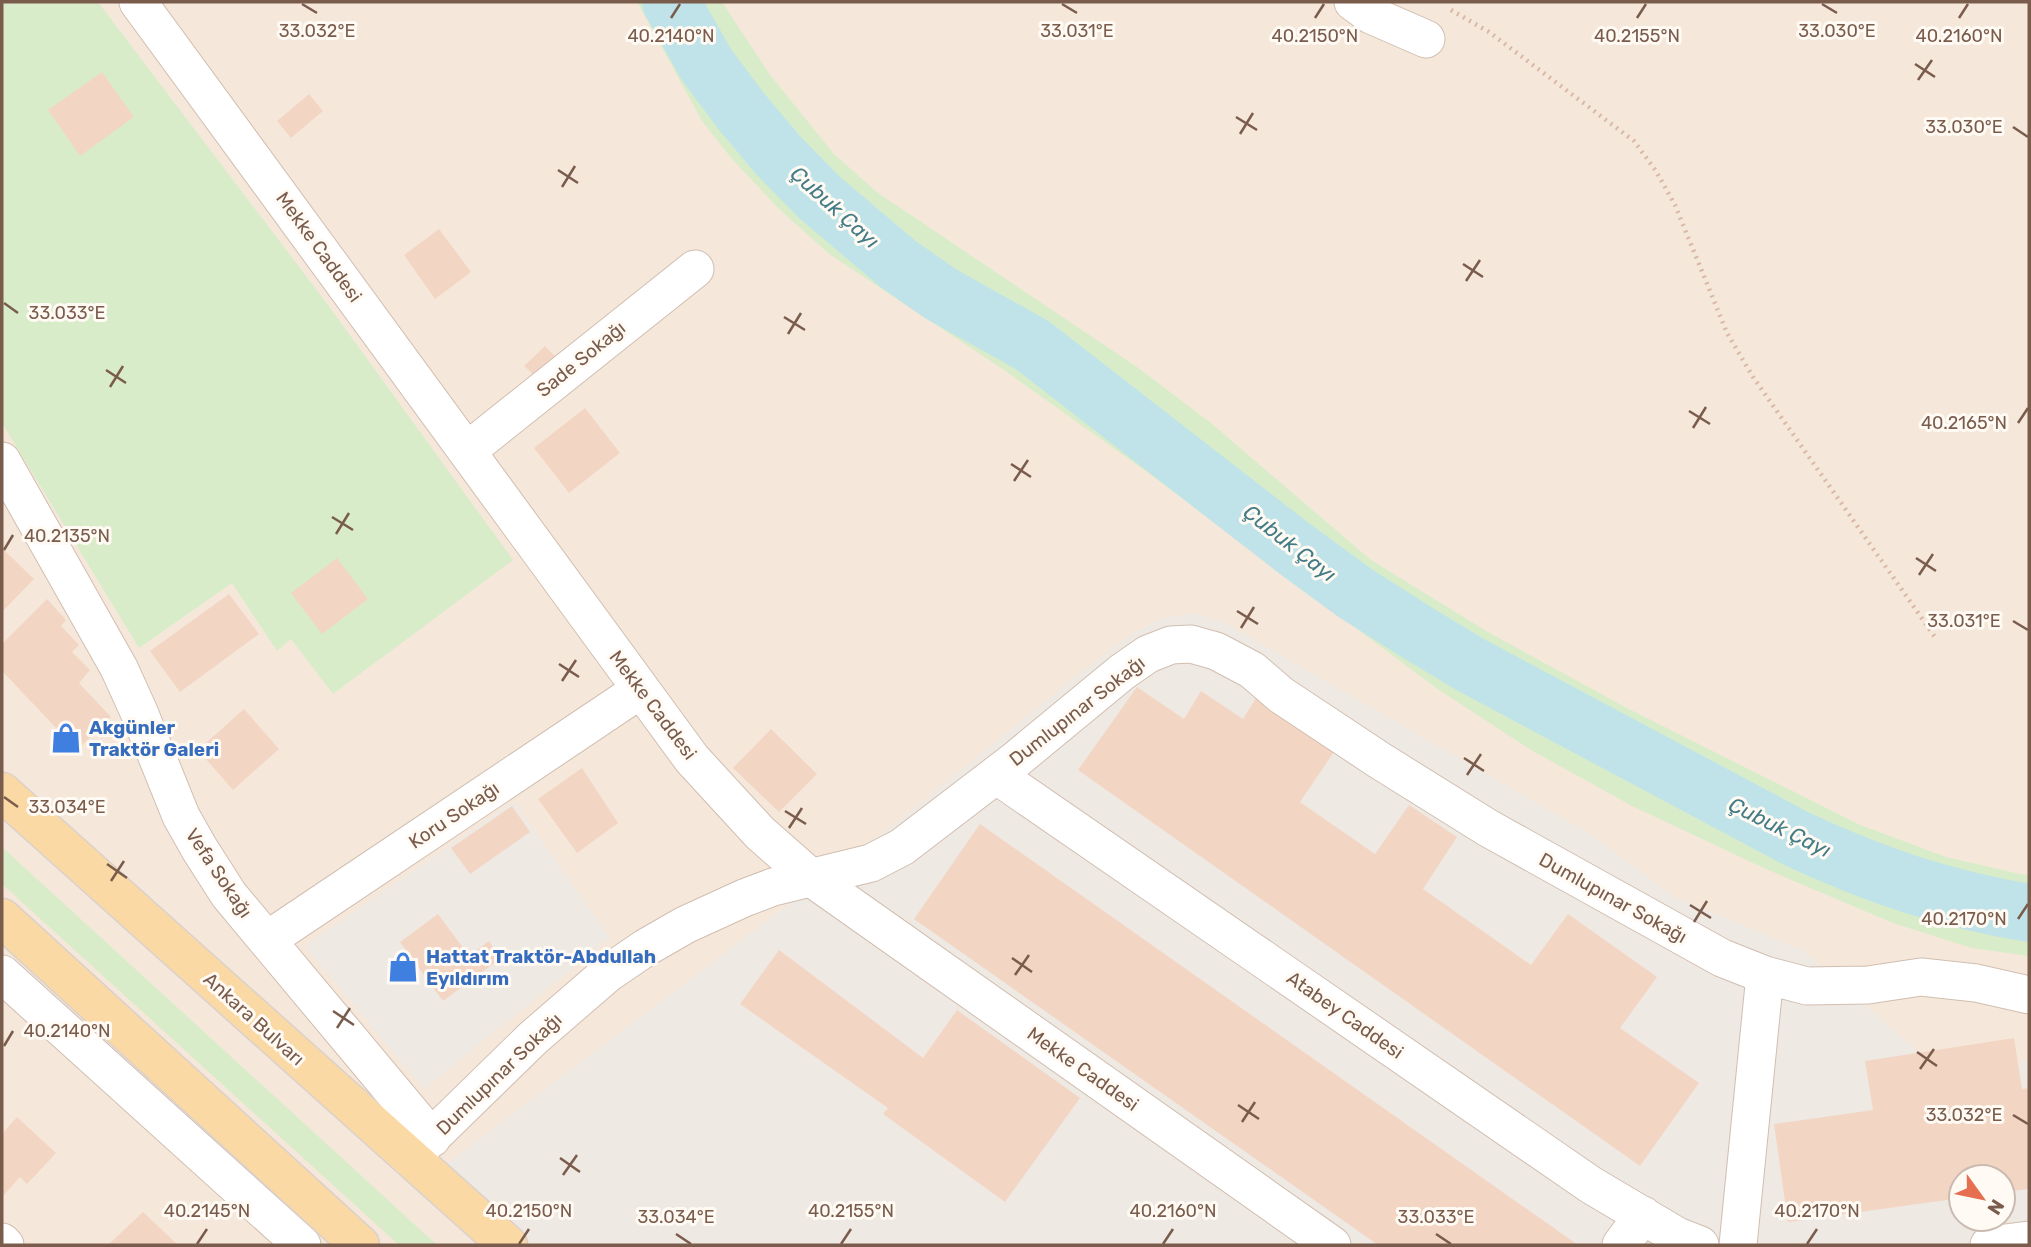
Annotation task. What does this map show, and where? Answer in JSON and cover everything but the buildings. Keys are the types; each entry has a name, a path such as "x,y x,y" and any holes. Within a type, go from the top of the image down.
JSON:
{"main road":[{"name":"Ankara Bulvarı","path":"2,792 421,1148 508,1245"},
{"path":"2,918 360,1245"}],"street":[{"name":"Mekke Caddesi","path":"138,2 468,450 640,690 692,759 760,833 810,877 1332,1245"},
{"path":"1353,2 1371,15 1426,39"},
{"name":"Sade Sokağı","path":"468,450 695,269"},
{"name":"Vefa Sokağı","path":"2,461 119,668 181,816 199,848 229,895 267,940 421,1148"},
{"name":"Dumlupınar Sokağı","path":"421,1148 533,1038 607,974 645,948 714,910 773,887 871,863 902,847 996,775 1122,672 1148,654 1171,645 1191,644 1216,651 1252,670 1281,695 1488,828 1722,958 1765,975 1807,986 1868,985 1921,977 1976,983 2029,995"},
{"name":"Koru Sokağı","path":"267,940 640,690"},
{"name":"Atabey Caddesi","path":"996,775 1591,1185 1677,1236 1700,1245"},
{"path":"2,974 302,1245"},
{"path":"1738,1245 1765,975"},
{"path":"1621,1245 1643,1215"},
{"path":"1989,1245 2029,1240"}],"path":[{"path":"1451,10 1489,32 1634,141 1656,171 1675,205 1727,333 1753,377 1937,640"}],"shaded area":[{"path":"2,2 2029,2 2029,1245 2,1245"},
{"path":"1193,613 1225,623 1592,835 1676,898 1803,950 1948,1078 2029,1061 2029,1245 534,1245 444,1166 897,822 1134,632 1161,619"},
{"path":"514,801 610,938 424,1089 305,946"}],"green space":[{"path":"2,2 98,2 328,305 513,560 333,694 291,639 277,651 232,583 139,648 2,423"},
{"path":"637,2 722,2 771,76 834,154 878,193 1140,369 1212,424 1371,560 1488,632 1623,706 1858,824 1946,857 2029,876 2029,956 1972,948 1893,923 1768,870 1632,806 1531,750 1436,688 1147,472 1001,368 829,254 778,208 732,159 702,121"},
{"path":"2,847 437,1245 399,1245 2,884"}],"waterway":[{"name":"Çubuk Çayı","path":"671,2 706,64 741,111 778,155 819,197 898,264 941,294 1032,345 1355,593 1471,665 1797,839 1854,864 1910,884 1968,901 2029,913"}],"place":[{"name":"Akgünler Traktör Galeri","path":"66,738"},
{"name":"Hattat Traktör-Abdullah Eyıldırım","path":"403,967"}]}
